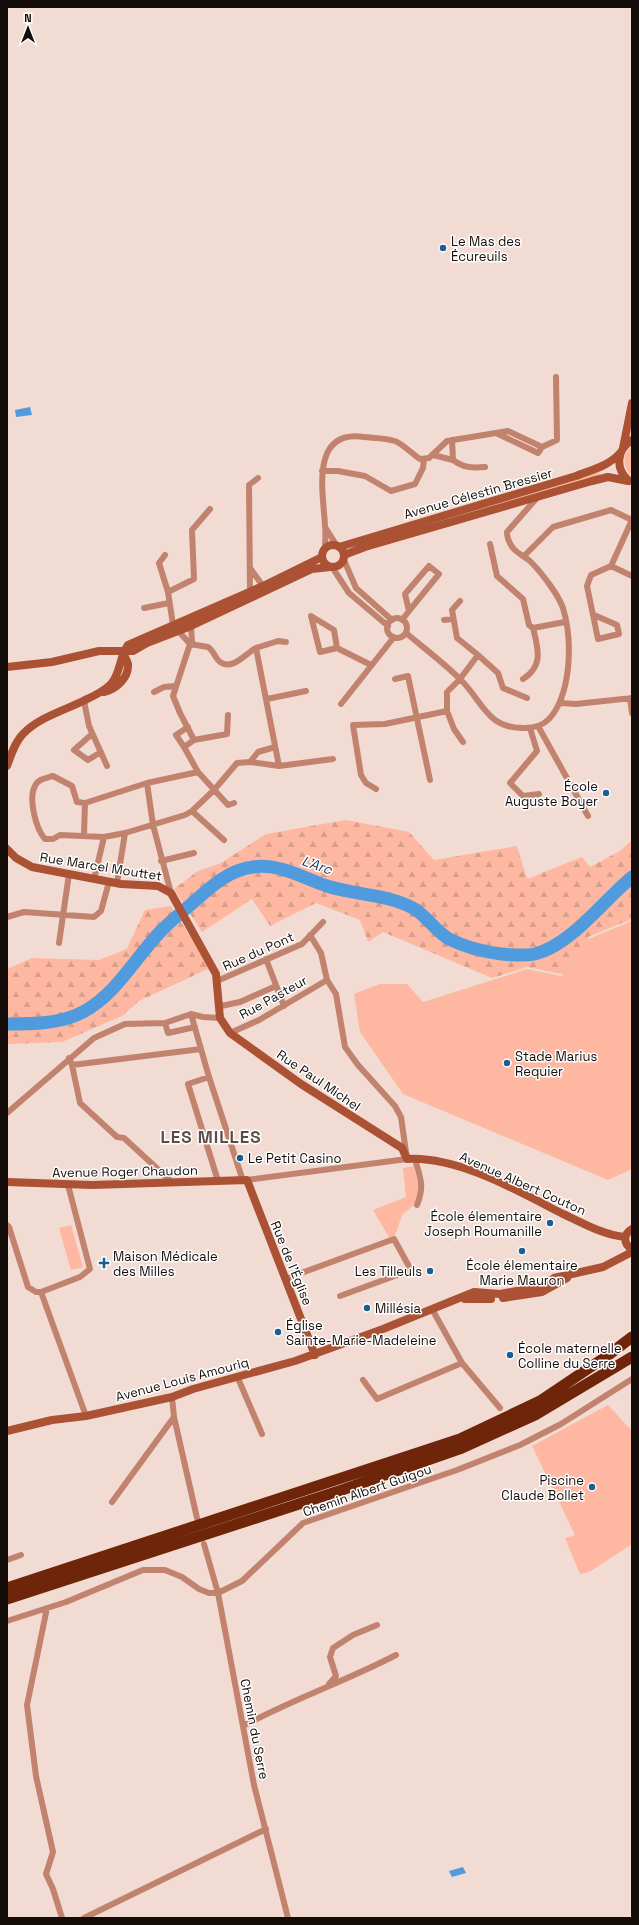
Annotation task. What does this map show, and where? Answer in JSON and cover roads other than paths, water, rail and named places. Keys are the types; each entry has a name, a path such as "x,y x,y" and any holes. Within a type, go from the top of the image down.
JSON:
{"highway":[{"path":"7,1588 460,1438 540,1401 607,1356 632,1337"},
{"path":"590,1382 632,1350"},
{"path":"7,1599 462,1448 535,1415 632,1357"},
{"path":"7,1603 45,1587"}],"street":[{"path":"388,626 349,593 331,567 325,563 325,526 321,477 325,458 331,446 341,438 357,436 395,441 420,459 424,459 433,455 448,441 496,433 538,453 542,447 557,440 556,377"},
{"path":"630,481 622,474 619,464 632,403"},
{"path":"452,440 453,460"},
{"name":"Avenue Célestin Bressier","path":"338,546 576,476 605,465 615,459 632,440"},
{"path":"433,455 453,460 461,466 470,468 485,467"},
{"path":"322,471 338,471 365,476 391,491 415,484 423,468 424,459"},
{"name":"Avenue Célestin Bressier","path":"344,558 365,547 608,477 630,481"},
{"path":"250,591 249,485 258,478"},
{"path":"406,632 460,678 472,692 482,708 491,718 502,725 530,728 538,726 548,720 561,704 567,675 570,646 562,608 536,567 514,549 507,536 507,532 536,498"},
{"path":"168,592 194,579 192,530 210,509"},
{"path":"524,556 553,527 611,510 632,520 612,566"},
{"path":"325,526 338,546 356,588 392,620 402,620"},
{"path":"490,544 497,576 523,599 529,625 534,628 565,622"},
{"path":"7,766 16,743 23,734 35,724 100,693 111,684 118,673 123,652 128,645 176,628 263,586 324,553 331,546 338,546"},
{"path":"165,555 159,563 168,592 169,603 176,628 190,644 208,647 217,659 225,664 235,663 256,648 278,641 286,642"},
{"path":"176,628 191,626 312,569 339,566 344,558"},
{"path":"402,620 439,574 429,566 405,594 409,611"},
{"path":"594,615 617,625 619,634 598,639 587,586 588,579 595,572 612,566 632,576"},
{"path":"250,568 263,586"},
{"path":"460,601 452,610 457,638 498,673 503,688 527,698"},
{"path":"144,608 169,603"},
{"path":"337,648 334,630 311,616 320,652 337,648 371,665"},
{"path":"444,620 453,619"},
{"path":"392,620 388,626 388,632 394,637 399,638 406,632 407,627 402,620"},
{"path":"191,626 192,641 175,686 173,696 194,740"},
{"path":"523,679 531,675 539,653 534,628"},
{"path":"341,704 394,637"},
{"path":"256,648 268,699 278,766"},
{"path":"7,667 52,662 99,651 123,652"},
{"path":"463,742 454,729 447,711 447,692 478,655"},
{"path":"395,678 408,676 430,780"},
{"path":"154,692 164,687 175,686"},
{"path":"268,699 306,691"},
{"path":"561,704 576,704 631,698 632,713"},
{"path":"84,701 88,726 107,766"},
{"path":"376,790 366,783 361,775 353,725 385,724 447,711"},
{"path":"184,747 194,740 227,734 228,715"},
{"path":"538,726 588,816"},
{"path":"188,727 176,735 198,772 228,805 234,804"},
{"path":"530,728 537,751 510,783 523,796 539,794"},
{"path":"92,734 74,750 88,760 101,752"},
{"path":"250,762 258,752 276,747"},
{"path":"198,772 147,783 85,803 77,802 72,786 53,776 42,778 35,785 32,796 39,832 45,839 53,839 60,835 104,837 125,833 192,812 214,790 237,763 250,762 278,766 333,759"},
{"path":"7,1113 94,1038 125,1024 165,1023 191,1014 203,1017 220,1018 217,981 209,961 173,896 161,861 153,825 147,783"},
{"path":"84,835 85,803"},
{"path":"192,812 224,840"},
{"path":"7,917 24,912 88,917 98,914 101,911 113,883 125,833"},
{"path":"94,879 104,837"},
{"name":"Rue Marcel Mouttet","path":"7,849 16,858 32,867 113,883 158,886 173,896"},
{"path":"161,861 194,853"},
{"path":"59,942 69,874"},
{"name":"Rue du Pont","path":"217,981 302,944 323,922"},
{"path":"310,935 321,953 327,980 336,994 345,1047 358,1065 395,1106 402,1117 411,1159 422,1185 422,1194 418,1205"},
{"path":"266,959 284,1006"},
{"name":"Rue Pasteur","path":"230,1033 259,1020 327,980"},
{"path":"220,1006 240,1002 276,986"},
{"path":"191,1014 209,1077 245,1181"},
{"name":"Rue Paul Michel","path":"220,1018 230,1033 301,1084 402,1148 411,1159"},
{"path":"165,1023 168,1033 195,1028"},
{"path":"72,1065 201,1050"},
{"path":"69,1058 72,1065 80,1103 117,1137 124,1138 172,1183"},
{"path":"209,1077 188,1084 218,1181"},
{"name":"Avenue Albert Couton","path":"245,1181 411,1159 455,1165 525,1195 629,1245"},
{"name":"Avenue Roger Chaudon","path":"7,1182 68,1185 245,1181"},
{"name":"Rue de l'Église","path":"245,1181 315,1355"},
{"path":"7,1225 9,1227 28,1287 36,1292 41,1292 80,1277 90,1269 68,1185"},
{"path":"629,1245 632,1229"},
{"path":"285,1279 394,1239 411,1270 340,1296"},
{"name":"Avenue Louis Amouriq","path":"7,1431 52,1420 86,1416 172,1397 237,1376 315,1355 456,1300 471,1298 493,1299 530,1294 553,1287 558,1282 574,1274 603,1267 617,1260 629,1245"},
{"path":"41,1292 86,1416"},
{"path":"432,1309 462,1363 500,1408"},
{"path":"363,1380 377,1399 462,1363"},
{"path":"237,1376 262,1434"},
{"name":"Chemin Albert Guigou","path":"218,1593 242,1581 303,1523 457,1470 520,1446 561,1424 632,1379"},
{"path":"172,1397 174,1417 197,1518"},
{"path":"112,1502 174,1417"},
{"name":"Chemin du Serre","path":"204,1544 218,1593 254,1785 288,1918"},
{"path":"7,1560 21,1555"},
{"path":"7,1621 66,1602 144,1570 165,1570 182,1577 199,1589 209,1593 218,1593"},
{"path":"47,1608 27,1705 36,1776 53,1852 51,1863 46,1874 53,1889 62,1918"},
{"path":"328,1686 336,1676 330,1658 333,1648 353,1635 376,1625"},
{"path":"243,1726 328,1686 369,1669 396,1655"},
{"path":"84,1918 266,1829"}],"water":[{"path":"30,407 32,415 16,417 15,410"},
{"path":"463,1867 466,1873 452,1877 449,1871"}],"waterway":[{"name":"L'Arc","path":"7,1024 36,1023 65,1019 83,1012 95,1005 124,976 159,933 203,893 230,874 253,867 263,866 282,869 327,886 403,903 418,911 439,932 455,942 488,952 518,955 535,954 548,949 561,941 574,932 632,877"}],"place":[{"name":"Le Mas des Écureuils","path":"443,248"},
{"name":"École Auguste Boyer","path":"606,793"},
{"name":"Stade Marius Requier","path":"507,1063"},
{"name":"Le Petit Casino","path":"240,1158"},
{"name":"École élementaire Joseph Roumanille","path":"550,1223"},
{"name":"École élementaire Marie Mauron","path":"522,1251"},
{"name":"Maison Médicale des Milles","path":"104,1263"},
{"name":"Les Tilleuls","path":"430,1271"},
{"name":"Millésia","path":"367,1308"},
{"name":"Église Sainte-Marie-Madeleine","path":"278,1332"},
{"name":"École maternelle Colline du Serre","path":"510,1355"},
{"name":"Piscine Claude Bollet","path":"592,1487"}],"district":[{"name":"LES MILLES","path":"211,1137"}]}
